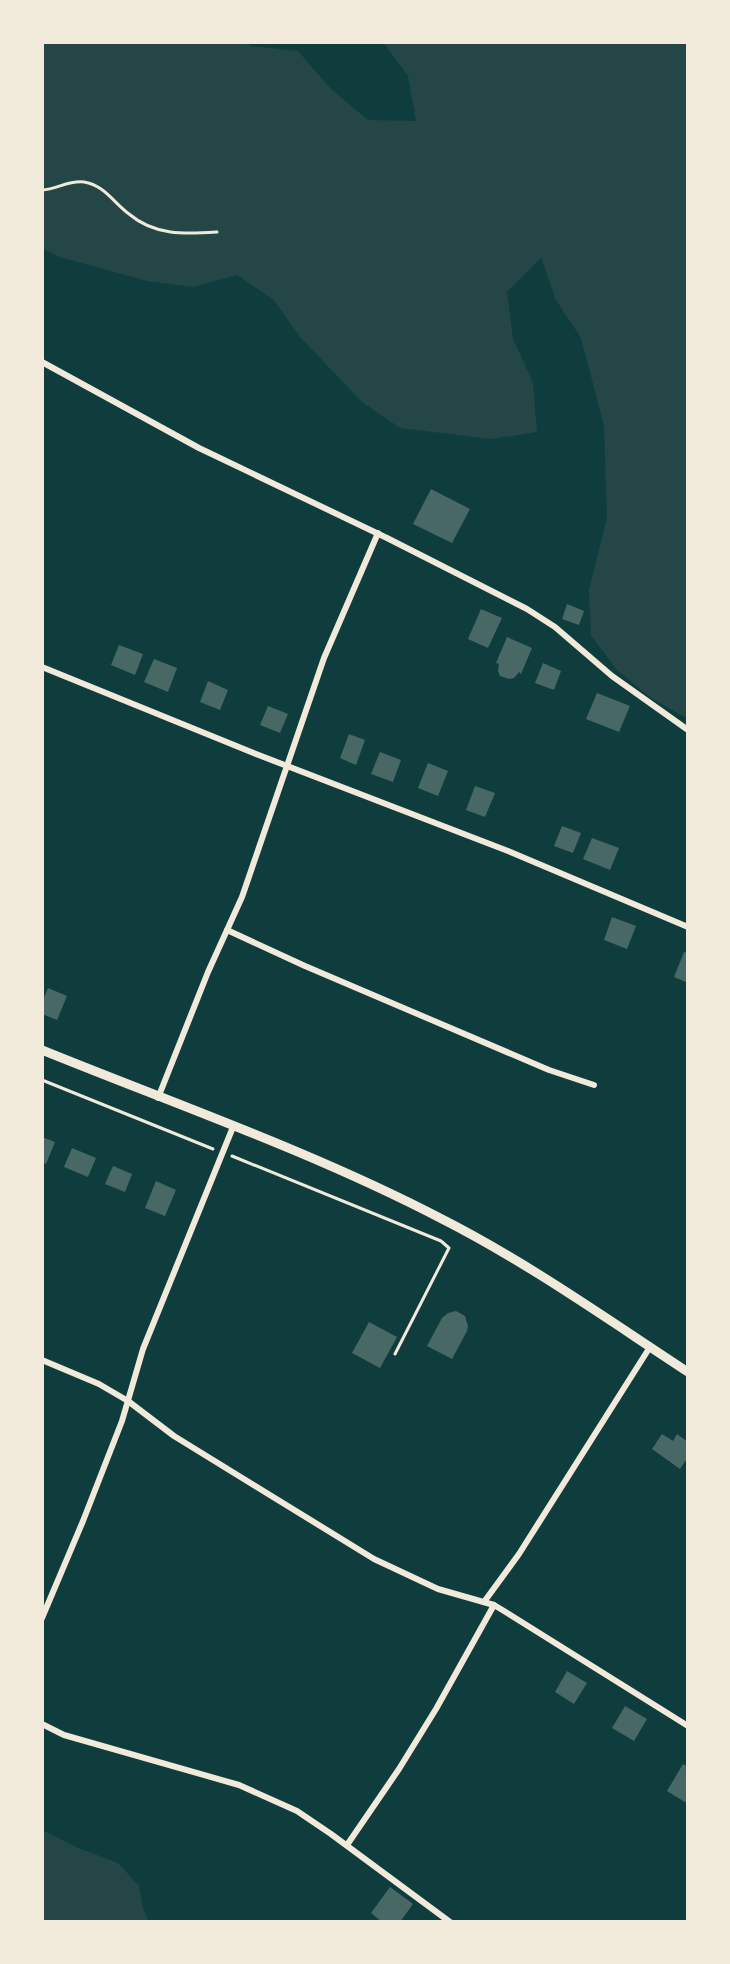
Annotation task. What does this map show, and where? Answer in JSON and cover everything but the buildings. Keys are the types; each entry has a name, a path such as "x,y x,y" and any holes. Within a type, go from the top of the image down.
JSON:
{"main road":[{"path":"42,1050 379,1188 440,1218 529,1269 688,1372"}],"street":[{"path":"42,362 199,448 378,533 527,609 555,627 612,676 688,730"},
{"path":"158,1098 208,972 242,897 324,658 378,533"},
{"path":"42,667 508,851 688,927"},
{"path":"227,930 549,1070 594,1085"},
{"path":"42,1618 122,1421 143,1349 233,1127"},
{"path":"484,1602 519,1554 650,1347"},
{"path":"42,1360 99,1384 128,1401 174,1436 374,1559 438,1589 494,1605 688,1726"},
{"path":"347,1845 436,1709 494,1605"},
{"path":"42,1724 64,1735 239,1785 297,1811 450,1922"}],"path":[{"path":"42,190 83,182 101,188 132,217 147,226 179,234 217,232"},
{"path":"42,1080 441,1241 449,1248 395,1354"}],"shaded area":[{"path":"42,42 245,42 251,46 298,51 330,88 368,120 416,121 408,76 383,42 688,42 688,719 651,698 616,669 591,635 589,590 607,518 604,426 581,338 556,300 541,258 507,292 513,339 533,383 537,432 491,439 400,428 362,402 300,337 274,300 237,275 193,287 147,281 60,257 42,248"},
{"path":"42,1830 118,1863 139,1886 149,1922 42,1922"}]}
